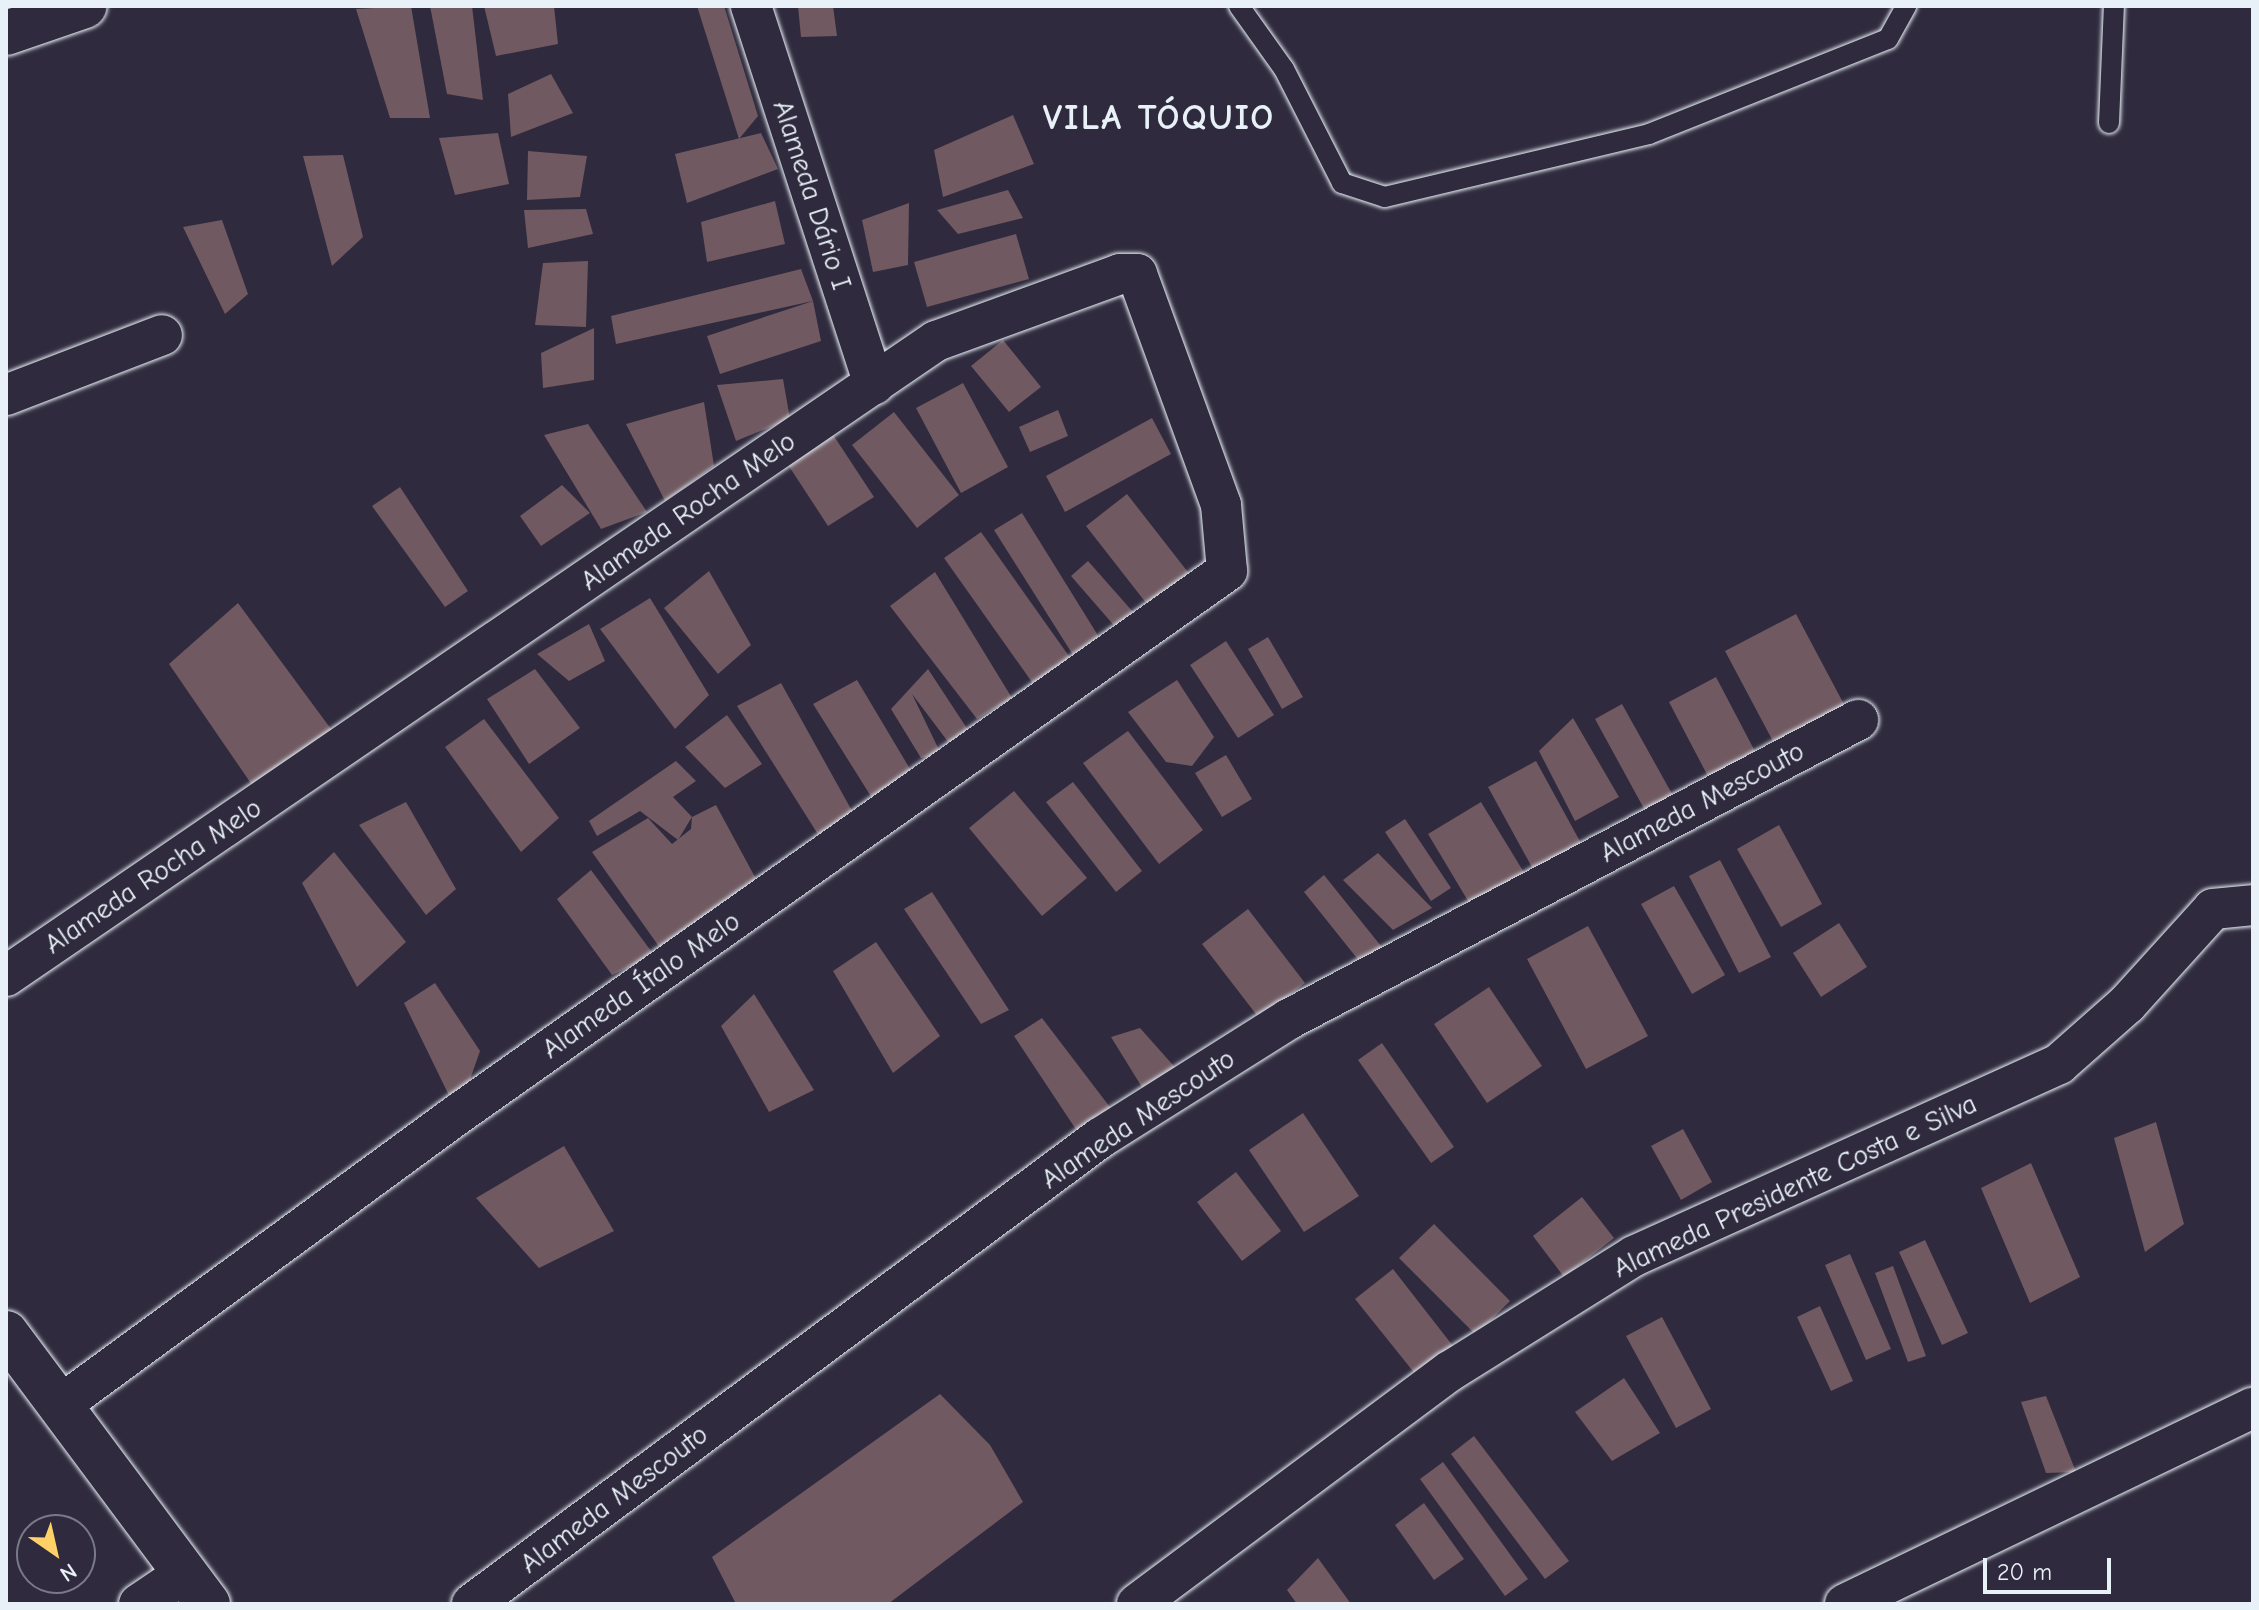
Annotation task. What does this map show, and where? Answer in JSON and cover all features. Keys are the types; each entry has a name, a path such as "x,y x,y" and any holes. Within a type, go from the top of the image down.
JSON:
{"main road":[{"path":"6,33 85,6"},
{"path":"6,1333 197,1588"}],"street":[{"name":"Alameda Dário I","path":"751,6 874,384"},
{"name":"Alameda Rocha Melo","path":"6,976 936,341 1120,274 1137,274 1221,505 1227,571"},
{"path":"6,395 162,335"},
{"name":"Alameda Ítalo Melo","path":"60,1405 458,1114 1227,571"},
{"name":"Alameda Mescouto","path":"472,1604 1100,1138 1289,1019 1858,720"},
{"name":"Alameda Presidente Costa e Silva","path":"1137,1604 1450,1371 1634,1256 2059,1064 2127,1004 2213,909 2249,903"},
{"path":"1845,1604 2253,1408"},
{"path":"139,1604 197,1588"}],"lane":[{"path":"1239,6 1284,69 1342,183 1385,197 1649,134 1888,39 1906,6"},
{"path":"2109,123 2114,6"}],"building":[{"path":"411,6 430,118 390,118 356,9"},
{"path":"430,6 472,6 483,100 447,94"},
{"path":"484,6 554,6 558,44 496,56"},
{"path":"697,6 724,6 758,116 739,139"},
{"path":"798,6 833,6 837,36 801,37"},
{"path":"551,74 573,113 511,137 508,94"},
{"path":"1013,115 1034,164 943,197 934,150"},
{"path":"498,133 509,184 455,195 439,138"},
{"path":"761,133 778,169 687,203 675,154"},
{"path":"528,151 587,156 580,197 527,200"},
{"path":"343,155 363,237 332,266 303,156"},
{"path":"1008,190 1023,218 958,234 937,210"},
{"path":"775,201 785,244 707,262 701,222"},
{"path":"909,203 908,265 873,272 862,220"},
{"path":"586,209 593,234 528,248 524,210"},
{"path":"222,220 248,294 225,314 183,227"},
{"path":"1016,234 1029,279 927,307 914,262"},
{"path":"588,261 586,327 535,325 543,263"},
{"path":"801,269 813,301 616,344 611,316"},
{"path":"813,301 821,341 720,374 707,336"},
{"path":"594,328 594,380 543,388 541,353"},
{"path":"1003,340 1041,387 1009,412 971,366"},
{"path":"783,379 790,419 736,441 717,385"},
{"path":"963,383 1008,467 961,493 916,408"},
{"path":"704,402 714,466 665,501 626,424"},
{"path":"1058,410 1068,436 1030,452 1019,427"},
{"path":"894,412 959,495 917,528 852,445"},
{"path":"1152,418 1171,454 1065,512 1046,476"},
{"path":"588,424 647,512 601,529 544,435"},
{"path":"826,424 874,497 828,526 781,454"},
{"path":"562,485 590,513 541,546 520,516"},
{"path":"400,487 468,591 445,607 372,506"},
{"path":"1127,494 1191,576 1150,608 1086,526"},
{"path":"1022,513 1107,650 1080,666 994,530"},
{"path":"981,532 1071,659 1034,685 944,558"},
{"path":"1088,561 1141,621 1124,637 1071,576"},
{"path":"709,571 751,645 718,674 664,608"},
{"path":"935,572 1012,698 977,719 890,606"},
{"path":"650,598 709,695 675,729 600,629"},
{"path":"238,603 345,748 263,801 169,664"},
{"path":"1796,614 1847,710 1776,747 1725,651"},
{"path":"589,624 605,661 569,681 537,654"},
{"path":"1268,637 1303,697 1282,709 1248,649"},
{"path":"1226,641 1274,715 1238,738 1190,665"},
{"path":"535,669 580,728 529,764 487,699"},
{"path":"928,669 972,736 955,751 912,694 941,754 921,758 891,709"},
{"path":"1716,677 1759,759 1712,784 1669,702"},
{"path":"857,680 916,779 877,806 813,704"},
{"path":"1177,680 1214,737 1192,766 1166,762 1128,712"},
{"path":"781,683 856,818 819,836 737,706"},
{"path":"1622,704 1676,801 1648,816 1595,719"},
{"path":"727,715 762,764 725,788 685,747"},
{"path":"1573,718 1619,797 1575,821 1539,751"},
{"path":"484,719 559,818 521,852 445,747"},
{"path":"1128,731 1203,830 1159,864 1083,763"},
{"path":"1226,755 1252,799 1222,817 1195,773"},
{"path":"676,761 696,781 673,797 692,817 678,840 640,811 597,836 589,821"},
{"path":"1536,761 1582,845 1534,871 1488,787"},
{"path":"1073,782 1142,871 1116,892 1046,802"},
{"path":"1014,791 1087,878 1042,916 969,828"},
{"path":"406,802 456,889 426,915 359,825"},
{"path":"1481,802 1528,879 1474,911 1428,834"},
{"path":"716,805 762,890 665,955 592,852 648,818 672,844 691,829 692,817"},
{"path":"1405,819 1451,888 1431,901 1385,832"},
{"path":"1779,825 1822,904 1781,927 1737,849"},
{"path":"334,852 406,942 357,987 302,883"},
{"path":"1378,853 1432,908 1393,930 1343,880"},
{"path":"1720,860 1771,957 1739,973 1689,876"},
{"path":"591,870 654,955 612,975 557,899"},
{"path":"1324,875 1385,951 1364,967 1304,892"},
{"path":"1674,886 1725,975 1692,994 1641,904"},
{"path":"932,892 1009,1010 981,1024 904,909"},
{"path":"1248,909 1305,983 1259,1018 1202,944"},
{"path":"1839,923 1867,967 1821,997 1793,953"},
{"path":"1588,926 1648,1036 1586,1069 1527,959"},
{"path":"876,942 940,1036 893,1073 833,971"},
{"path":"435,983 480,1051 458,1114 404,1003"},
{"path":"1489,987 1542,1066 1487,1103 1434,1024"},
{"path":"754,994 814,1090 769,1112 721,1026"},
{"path":"1042,1018 1119,1119 1079,1134 1014,1036"},
{"path":"1140,1028 1180,1073 1148,1097 1111,1037"},
{"path":"1382,1043 1454,1147 1431,1163 1358,1060"},
{"path":"1303,1113 1359,1196 1304,1232 1249,1150"},
{"path":"2156,1122 2184,1224 2145,1252 2114,1138"},
{"path":"1683,1129 1712,1182 1681,1200 1651,1146"},
{"path":"564,1146 614,1231 539,1268 476,1198"},
{"path":"2031,1163 2080,1277 2030,1303 1981,1188"},
{"path":"1236,1172 1281,1231 1242,1261 1197,1202"},
{"path":"1582,1197 1614,1238 1564,1277 1533,1236"},
{"path":"1434,1224 1510,1301 1476,1335 1399,1258"},
{"path":"1925,1240 1968,1333 1942,1345 1899,1252"},
{"path":"1850,1254 1891,1349 1866,1360 1825,1265"},
{"path":"1893,1266 1926,1356 1908,1362 1875,1273"},
{"path":"1393,1269 1453,1346 1416,1375 1355,1299"},
{"path":"1820,1306 1853,1381 1831,1391 1797,1317"},
{"path":"1662,1317 1711,1409 1676,1428 1626,1336"},
{"path":"1624,1378 1660,1433 1612,1461 1575,1412"},
{"path":"940,1394 990,1445 1023,1502 888,1604 736,1604 712,1557"},
{"path":"2046,1396 2076,1472 2046,1473 2021,1402"},
{"path":"1474,1436 1569,1561 1545,1579 1451,1454"},
{"path":"1443,1462 1528,1579 1505,1596 1420,1479"},
{"path":"1424,1503 1464,1559 1434,1580 1395,1525"},
{"path":"1318,1558 1351,1604 1297,1604 1287,1590"}],"district":[{"name":"VILA TÓQUIO","path":"1159,118"}]}
